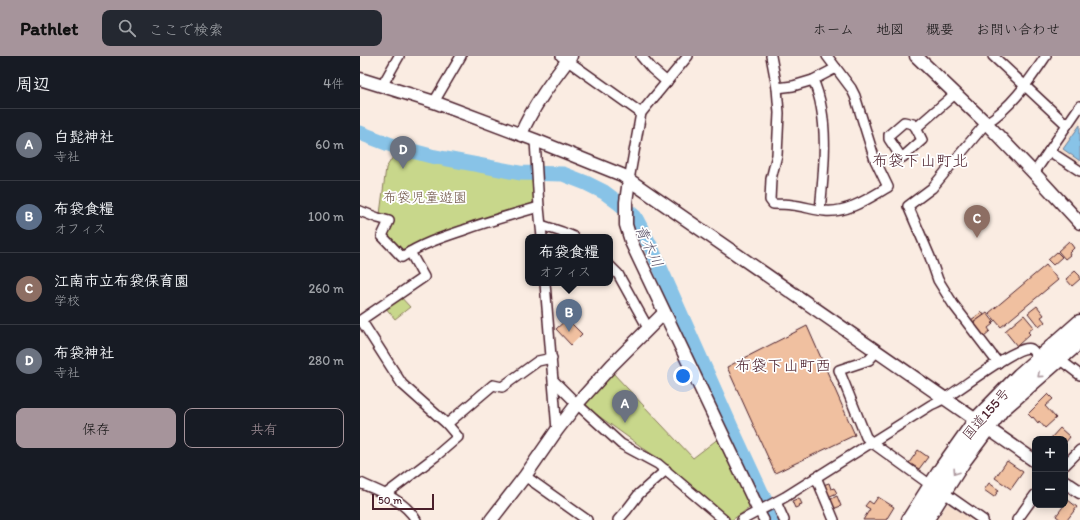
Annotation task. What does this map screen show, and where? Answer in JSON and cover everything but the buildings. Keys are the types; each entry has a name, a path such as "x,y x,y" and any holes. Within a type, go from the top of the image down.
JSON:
{"highway":[{"name":"国道155号","path":"910,520 963,460 982,424 1015,381 1080,323"},
{"name":"国道155号","path":"982,424 1080,340"},
{"name":"国道155号","path":"925,520 937,489"}],"street":[{"path":"382,86 399,56"},
{"path":"434,102 461,56"},
{"path":"641,56 652,69 667,82"},
{"path":"688,56 641,113 626,202 626,225 632,244 664,312 762,513"},
{"path":"771,56 777,88 779,113 777,155 771,179 770,200 773,204 792,205 812,210 833,211 851,207 888,187 874,160 855,96 851,88 827,56"},
{"path":"916,56 986,123 1034,172 1080,223"},
{"path":"993,56 1067,125"},
{"path":"998,363 953,304 938,280 930,257 908,206 932,188 986,123 996,117 1022,91 1046,56"},
{"path":"521,134 528,118 566,58 641,113"},
{"path":"777,88 793,86 814,80 836,68"},
{"path":"360,79 434,102 521,134 622,175 1032,459"},
{"path":"814,80 820,97 823,118 824,174 820,210"},
{"path":"916,128 956,94"},
{"path":"1034,172 1080,106"},
{"path":"535,140 538,207 542,234"},
{"path":"1049,151 1080,171"},
{"path":"360,211 389,221 382,236 402,257 433,240 538,207"},
{"path":"541,225 567,234"},
{"path":"386,494 436,456 458,437 447,424 402,384 361,320 424,277 410,252"},
{"path":"613,269 618,274 648,328"},
{"path":"545,286 557,430"},
{"path":"491,520 577,404 612,365 664,312"},
{"path":"742,520 762,513 775,503 930,404 945,398 1020,350 1025,348 1030,349 1039,358"},
{"path":"877,351 869,360 839,370 866,437 937,489 983,520"},
{"path":"447,424 494,384 502,387 538,361 552,358"},
{"path":"1059,359 1080,375"},
{"path":"554,381 621,444 658,464 724,520"},
{"path":"1068,462 1080,450"},
{"path":"618,520 639,494 666,470"},
{"path":"525,476 587,520"},
{"path":"816,477 834,520"},
{"path":"360,483 394,499 412,513 416,520"},
{"path":"1068,484 1080,492"},
{"path":"1017,520 1032,499"},
{"path":"775,503 784,520"}],"shaded area":[{"path":"1080,120 1080,167 1061,154 1060,149"},
{"path":"948,503 973,520 937,520"}],"green space":[{"name":"布袋児童遊園","path":"396,152 532,178 534,201 531,204 466,225 401,250 386,236 392,220 390,217 381,216 380,214 386,168"},
{"path":"399,295 410,307 395,319 385,307"},
{"path":"611,371 693,458 719,438 752,506 732,520 729,520 664,463 582,404"}],"water":[{"path":"1080,125 1080,161 1063,149"}],"waterway":[{"name":"青木川","path":"360,133 394,146 431,156 520,173 563,174 604,192 635,217 650,245 774,520"},
{"path":"950,503 975,520"}],"place":[{"name":"布袋神社","path":"403,169"},
{"name":"江南市立布袋保育園","path":"977,238"},
{"name":"布袋食糧","path":"569,332"},
{"name":"白髭神社","path":"625,423"}],"district":[{"name":"布袋下山町北","path":"920,160"},
{"name":"布袋下山町西","path":"783,365"}]}
